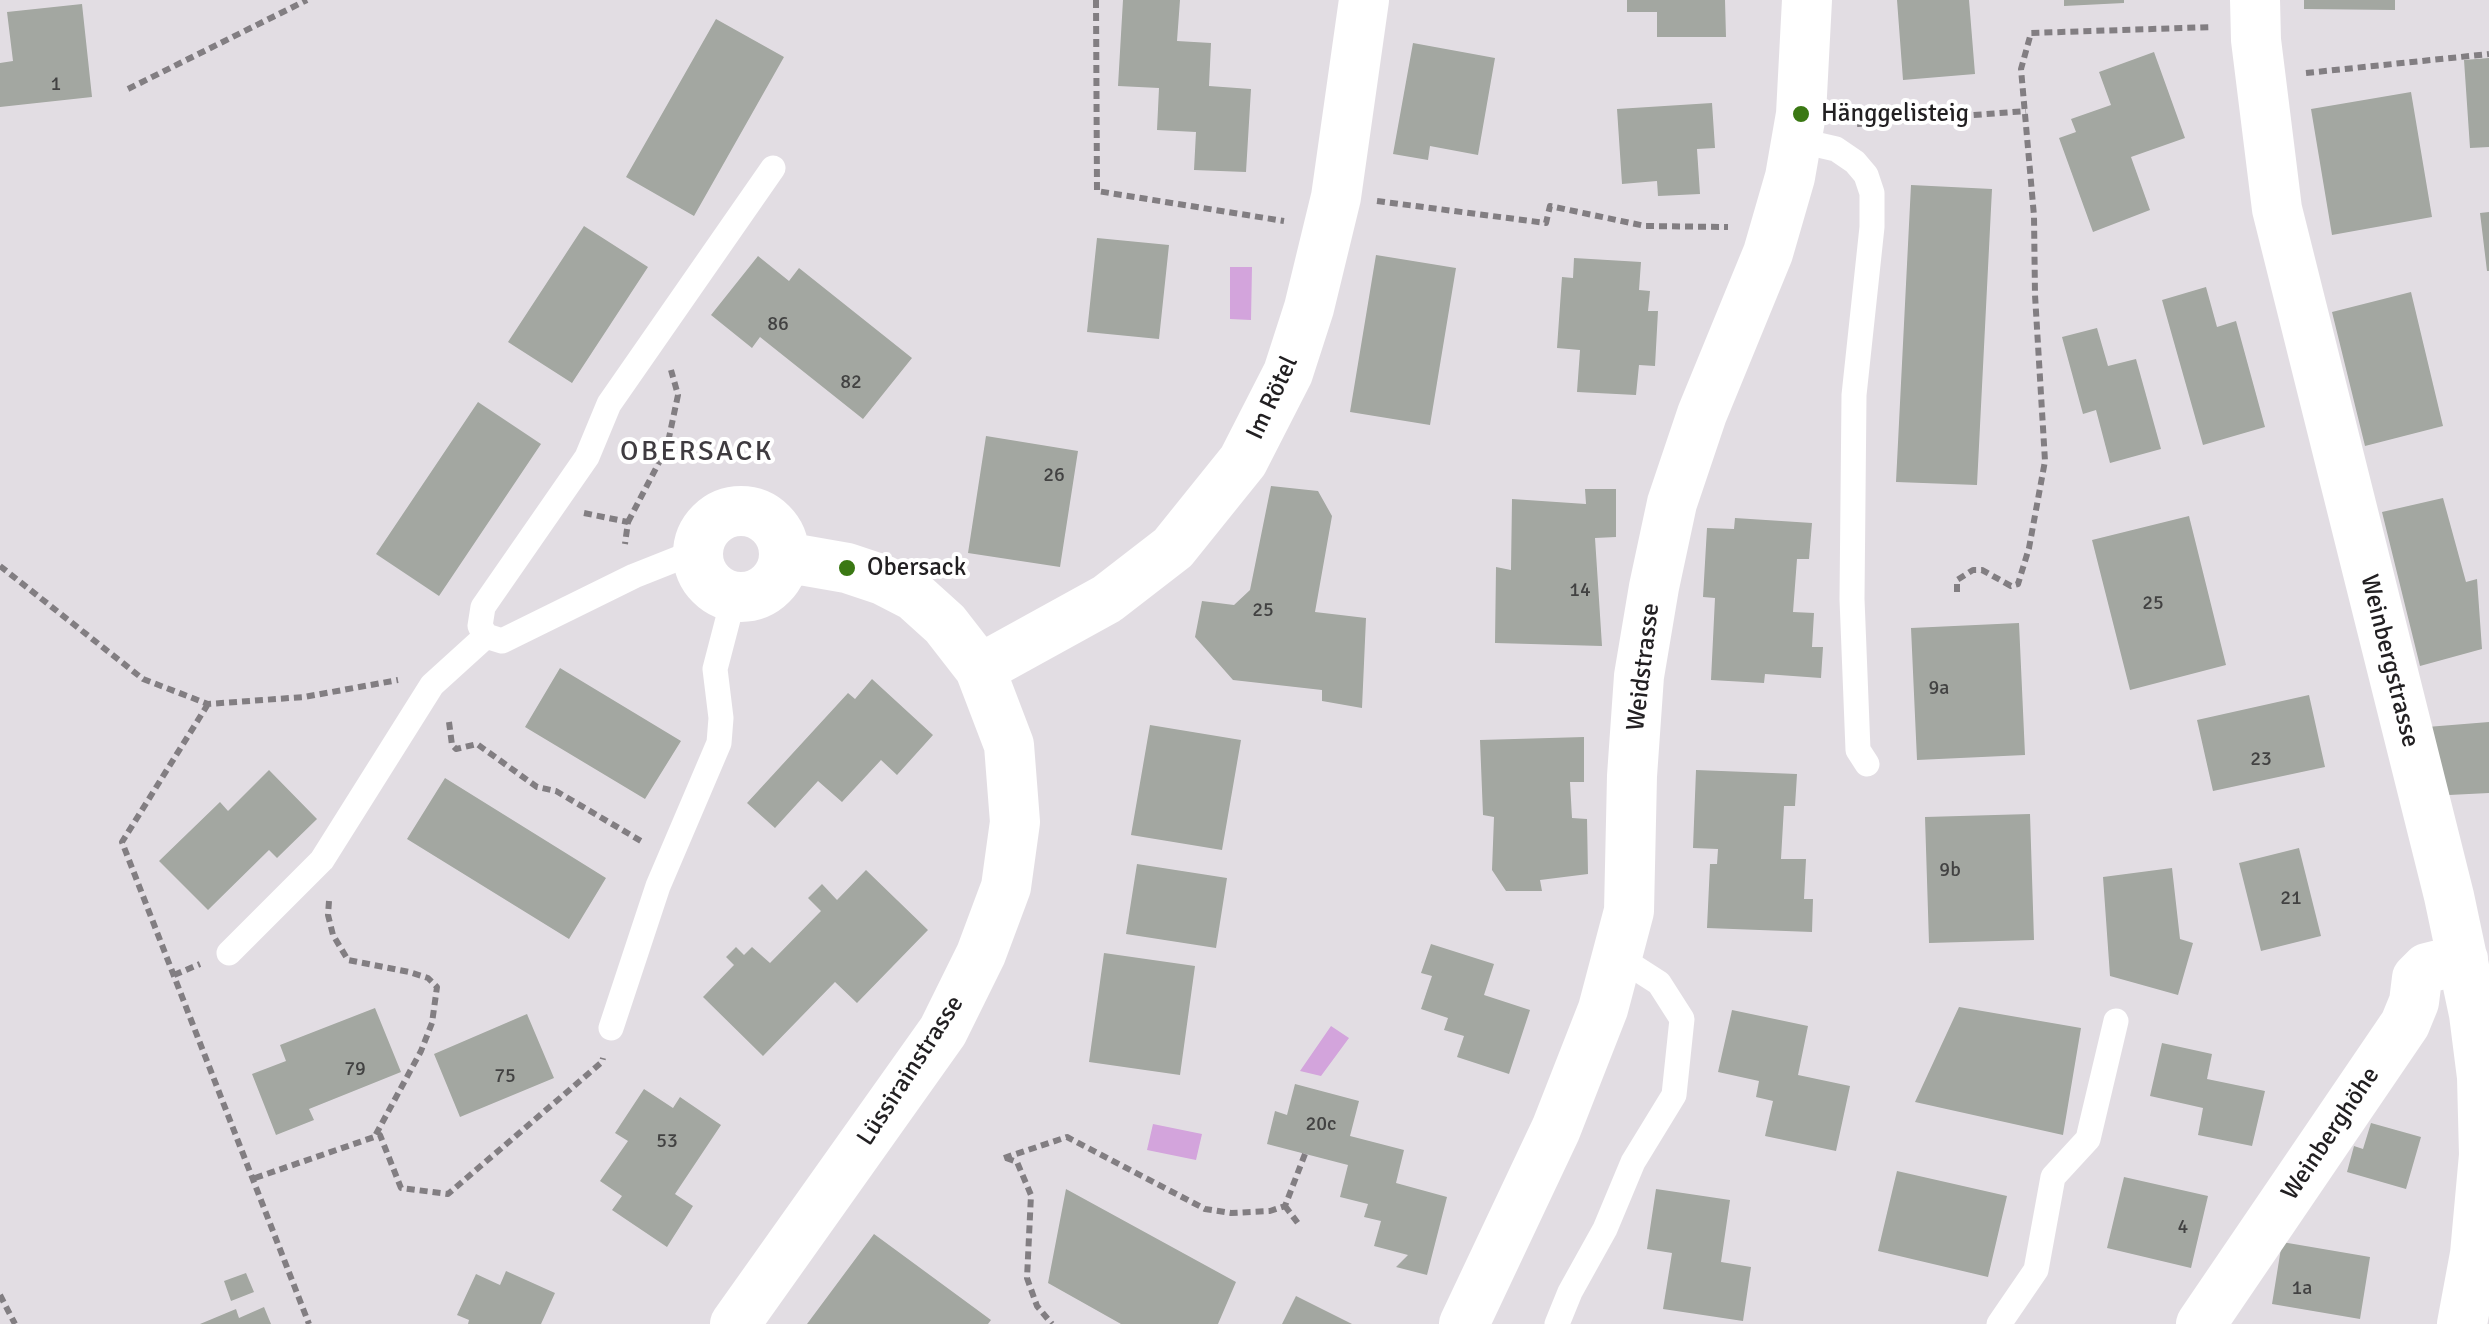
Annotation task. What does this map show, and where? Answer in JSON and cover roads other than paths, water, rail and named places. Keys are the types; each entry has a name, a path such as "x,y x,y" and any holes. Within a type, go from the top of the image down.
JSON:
{"street":[{"name":"Im Rötel","path":"980,669 1107,598 1173,548 1251,446 1288,372 1333,212 1364,0"},
{"name":"Weidstrasse","path":"1464,1324 1556,1129 1603,1009 1630,911 1638,676 1668,520 1702,414 1768,253 1790,178 1797,140 1807,0"},
{"name":"Weinbergstrasse","path":"2239,13 2256,40 2277,209 2469,888 2462,959 2482,1077 2484,1155 2475,1254 2462,1324"},
{"path":"750,512 772,524 783,545 784,557 767,588 734,596 711,585 699,564 697,551 714,519 726,513 750,512"},
{"name":"Lüssirainstrasse","path":"735,1324 943,1031 985,944 1006,887 1015,822 1009,745 980,669 945,624 914,596 882,580 847,568 784,557"},
{"name":"Weinberghöhe","path":"2201,1324 2405,1024 2414,1002 2417,978 2427,968 2462,959"}],"lane":[{"path":"1797,140 1836,149 1855,162 1866,175 1872,192 1872,226 1854,394 1852,562 1858,750 1867,764"},
{"path":"697,551 634,576 502,641 486,636 480,626 482,607 587,457 609,404 773,168"},
{"path":"610,1028 672,856 719,744 721,718 715,668 734,596"},
{"path":"229,953 322,860 432,685 486,636"},
{"path":"1556,1324 1605,1230 1633,1162 1674,1094 1682,1019 1660,983 1617,956"},
{"path":"1999,1324 2036,1270 2052,1178 2088,1139 2116,1022"}],"place":[{"name":"Hänggelisteig","path":"1801,114"},
{"name":"Obersack","path":"847,568"}],"district":[{"name":"OBERSACK","path":"697,453"}]}
